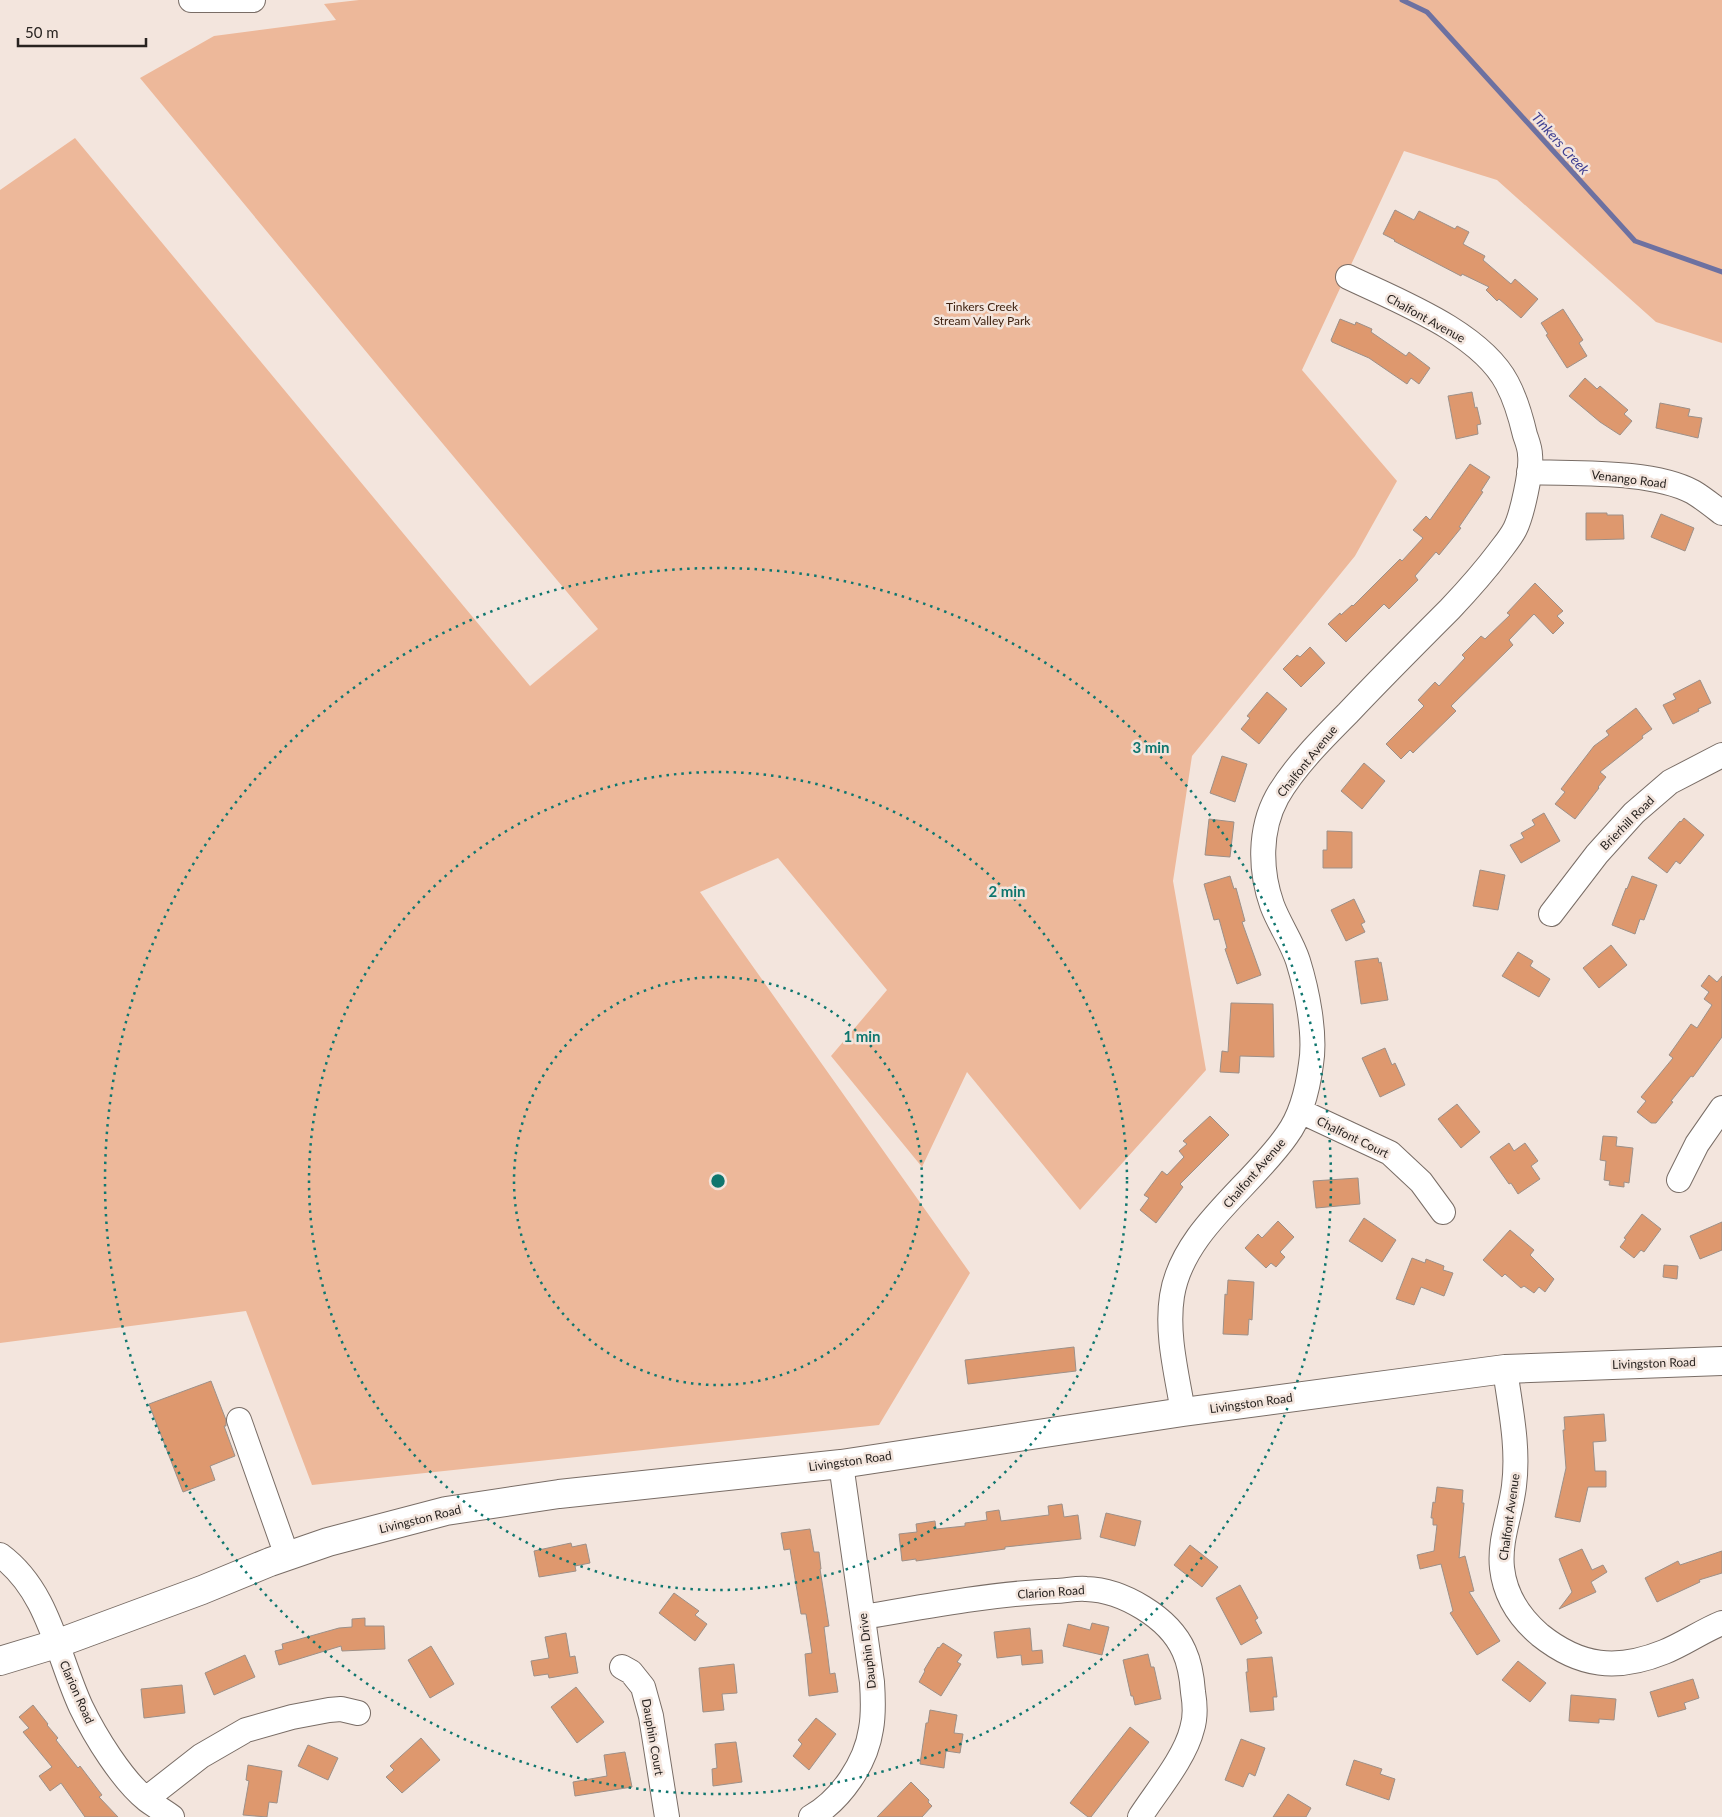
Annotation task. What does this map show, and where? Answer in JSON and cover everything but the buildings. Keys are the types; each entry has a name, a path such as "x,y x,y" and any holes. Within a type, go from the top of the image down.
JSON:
{"main road":[{"name":"Livingston Road","path":"0,1661 56,1644 202,1590 286,1556 328,1542 446,1511 559,1494 841,1464 1183,1412 1505,1369 1722,1361"}],"street":[{"path":"191,0 253,0"},
{"name":"Chalfont Avenue","path":"1183,1412 1169,1323 1172,1294 1179,1270 1197,1237 1288,1134 1300,1110 1312,1062 1312,1032 1298,960 1271,902 1262,856 1268,817 1285,785 1322,740 1462,597 1489,566 1514,531 1520,517 1529,472 1530,456 1523,426 1507,382 1487,356 1464,337 1424,314 1348,276"},
{"name":"Venango Road","path":"1529,472 1612,474 1668,482 1693,492 1722,513"},
{"name":"Brierhill Road","path":"1551,914 1596,854 1634,813 1670,782 1722,755"},
{"path":"1679,1180 1696,1144 1722,1108"},
{"name":"Chalfont Court","path":"1300,1110 1390,1153 1421,1182 1443,1212"},
{"name":"Chalfont Avenue","path":"1505,1369 1516,1464 1514,1487 1502,1546 1502,1566 1504,1584 1510,1600 1526,1622 1560,1650 1573,1656 1604,1663 1641,1660 1665,1651 1722,1623"},
{"path":"239,1420 286,1556"},
{"name":"Dauphin Drive","path":"811,1817 829,1805 844,1788 856,1769 871,1731 873,1716 872,1682 864,1617 841,1464"},
{"name":"Clarion Road","path":"0,1555 23,1576 34,1590 45,1611 56,1644 82,1707 104,1748 146,1799 172,1817"},
{"name":"Clarion Road","path":"864,1617 1028,1592 1085,1588 1117,1595 1138,1605 1162,1622 1172,1632 1186,1657 1192,1679 1195,1716 1187,1742 1140,1817"},
{"name":"Dauphin Court","path":"622,1667 632,1672 643,1687 651,1716 667,1817"},
{"path":"146,1799 201,1756 246,1730 292,1717 329,1710 341,1709 358,1714"}],"green space":[{"name":"Tinkers Creek Stream Valley Park","path":"359,0 1722,0 1722,343 1656,322 1497,180 1404,151 1302,370 1397,481 1355,556 1192,756 1173,881 1206,1070 1080,1210 967,1072 922,1167 831,1056 887,990 778,858 700,892 970,1273 879,1425 312,1485 246,1311 0,1343 0,190 75,138 530,686 598,629 140,78 214,36 336,20 324,4"}],"waterway":[{"name":"Tinkers Creek","path":"1402,0 1427,12 1635,241 1722,272"}]}
